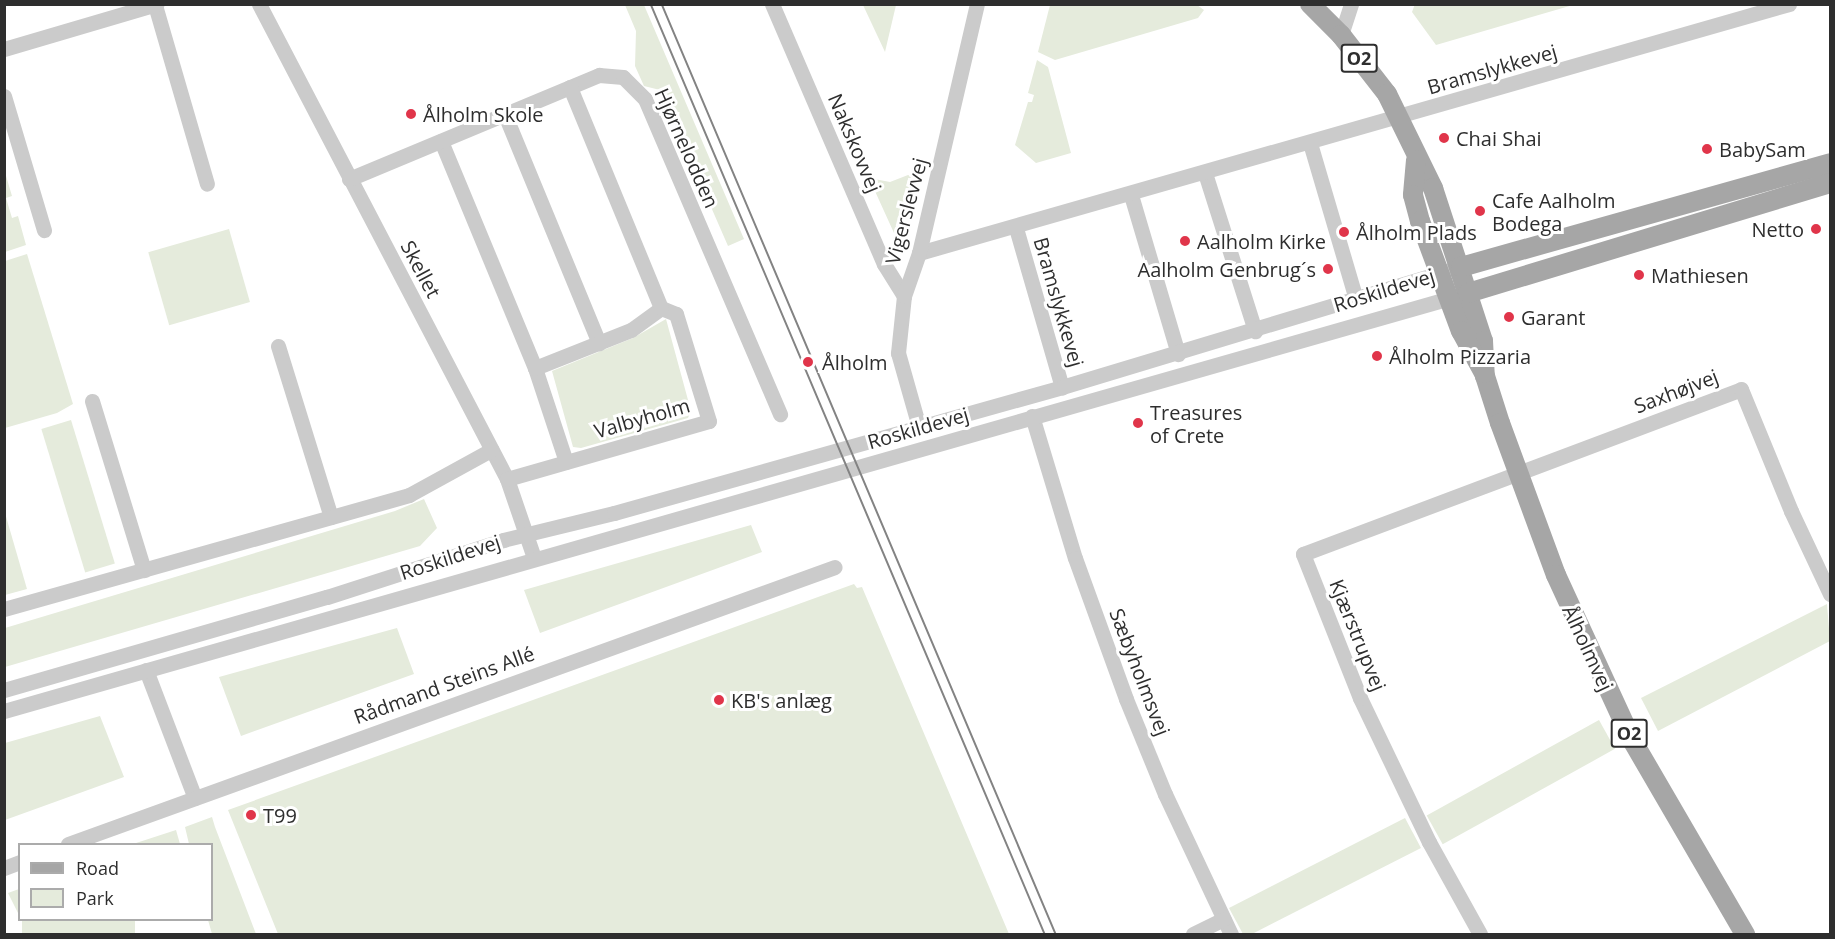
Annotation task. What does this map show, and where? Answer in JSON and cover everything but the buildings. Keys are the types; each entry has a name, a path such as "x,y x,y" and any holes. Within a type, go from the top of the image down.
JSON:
{"main road":[{"name":"Ålholmvej","path":"1310,4 1341,35 1387,94 1416,160 1433,188 1461,267 1483,341 1485,376"},
{"name":"Ålholmvej","path":"1416,160 1413,195 1448,299 1467,346 1485,376 1517,474 1584,643 1663,798 1745,934"},
{"name":"Roskildevej","path":"1461,267 1830,163"},
{"name":"Roskildevej","path":"1468,293 1830,183"}],"street":[{"name":"Skellet","path":"259,4 507,479 534,558"},
{"name":"Nakskovvej","path":"772,4 884,264 904,296"},
{"name":"Vigerslevvej","path":"920,427 898,353 904,296 919,253 977,4"},
{"path":"1341,35 1351,4"},
{"name":"Bramslykkevej","path":"919,253 1016,228 1790,4"},
{"path":"4,49 156,5 207,184"},
{"name":"Hjørnelodden","path":"349,179 570,87 612,74 635,86 645,99 780,414"},
{"name":"Valbyholm","path":"507,479 708,421 676,314 661,308 570,87"},
{"path":"4,96 44,230"},
{"path":"505,115 599,343"},
{"path":"441,141 535,368 566,462"},
{"path":"1310,143 1356,299"},
{"path":"1205,173 1255,331"},
{"path":"1131,195 1178,354"},
{"name":"Bramslykkevej","path":"1016,228 1062,387"},
{"name":"Roskildevej","path":"4,690 327,597 527,533 614,513 1178,354 1461,267"},
{"name":"Roskildevej","path":"4,711 534,558 877,464 1032,416 1468,293"},
{"path":"535,368 631,330 661,308"},
{"path":"278,346 331,517"},
{"name":"Saxhøjvej","path":"1517,474 1741,388 1791,511 1830,594"},
{"path":"92,401 144,570"},
{"name":"Sæbyholmsvej","path":"1032,416 1075,558 1126,699 1164,794 1232,934"},
{"path":"4,609 409,495 491,450"},
{"name":"Kjærstrupvej","path":"1480,934 1429,842 1360,698 1303,554 1517,474"},
{"name":"Rådmand Steins Allé","path":"71,843 835,567"},
{"path":"146,670 195,798"},
{"path":"1193,934 1224,919"}],"green space":[{"path":"1415,4 1573,5 1436,45 1412,12"},
{"path":"625,5 644,5 744,239 728,246 660,90 644,86 635,66 636,31"},
{"path":"863,5 896,5 885,52"},
{"path":"1050,5 1197,5 1204,10 1198,18 1055,60 1038,52"},
{"path":"1037,60 1048,67 1071,153 1036,163 1015,145 1028,102 1032,102 1034,95 1028,93"},
{"path":"4,169 12,196 6,198 12,218 18,216 26,245 5,252"},
{"path":"908,175 916,178 902,233 894,233 869,178 890,182"},
{"path":"229,229 250,302 169,325 148,252"},
{"path":"27,254 73,404 57,413 5,428 5,261"},
{"path":"666,319 691,411 688,418 581,448 573,447 552,371 633,338"},
{"path":"71,420 115,563 85,573 41,429"},
{"path":"424,499 437,528 420,546 5,667 5,628 395,511"},
{"path":"5,513 27,589 4,595"},
{"path":"751,525 762,552 540,633 524,590"},
{"name":"KB's anlæg","path":"854,584 857,588 862,587 1009,934 278,934 228,810"},
{"path":"1827,604 1830,641 1658,731 1641,698"},
{"path":"397,628 414,674 241,736 219,677"},
{"path":"100,716 124,777 5,820 5,743"},
{"path":"1599,720 1615,749 1443,844 1427,816"},
{"path":"212,817 256,934 212,934 208,921 213,921 213,843 189,843 185,827"},
{"path":"1405,818 1421,848 1252,934 1243,934 1229,908"},
{"path":"176,830 180,843 136,843"},
{"path":"18,890 18,913 8,893"},
{"path":"22,921 135,921 135,934 22,934"}],"tram line":[{"path":"651,4 1045,934"},
{"path":"662,4 1056,934"}],"place":[{"name":"Ålholm Skole","path":"411,114"},
{"name":"Chai Shai","path":"1444,138"},
{"name":"BabySam","path":"1707,149"},
{"name":"Cafe Aalholm Bodega","path":"1480,211"},
{"name":"Netto","path":"1816,229"},
{"name":"Ålholm Plads","path":"1344,232"},
{"name":"Aalholm Kirke","path":"1185,241"},
{"name":"Aalholm Genbrug´s","path":"1328,269"},
{"name":"Mathiesen","path":"1639,275"},
{"name":"Garant","path":"1509,317"},
{"name":"Ålholm Pizzaria","path":"1377,356"},
{"name":"Ålholm","path":"808,362"},
{"name":"Treasures of Crete","path":"1138,423"},
{"name":"KB's anlæg","path":"719,700"},
{"name":"T99","path":"251,815"}]}
